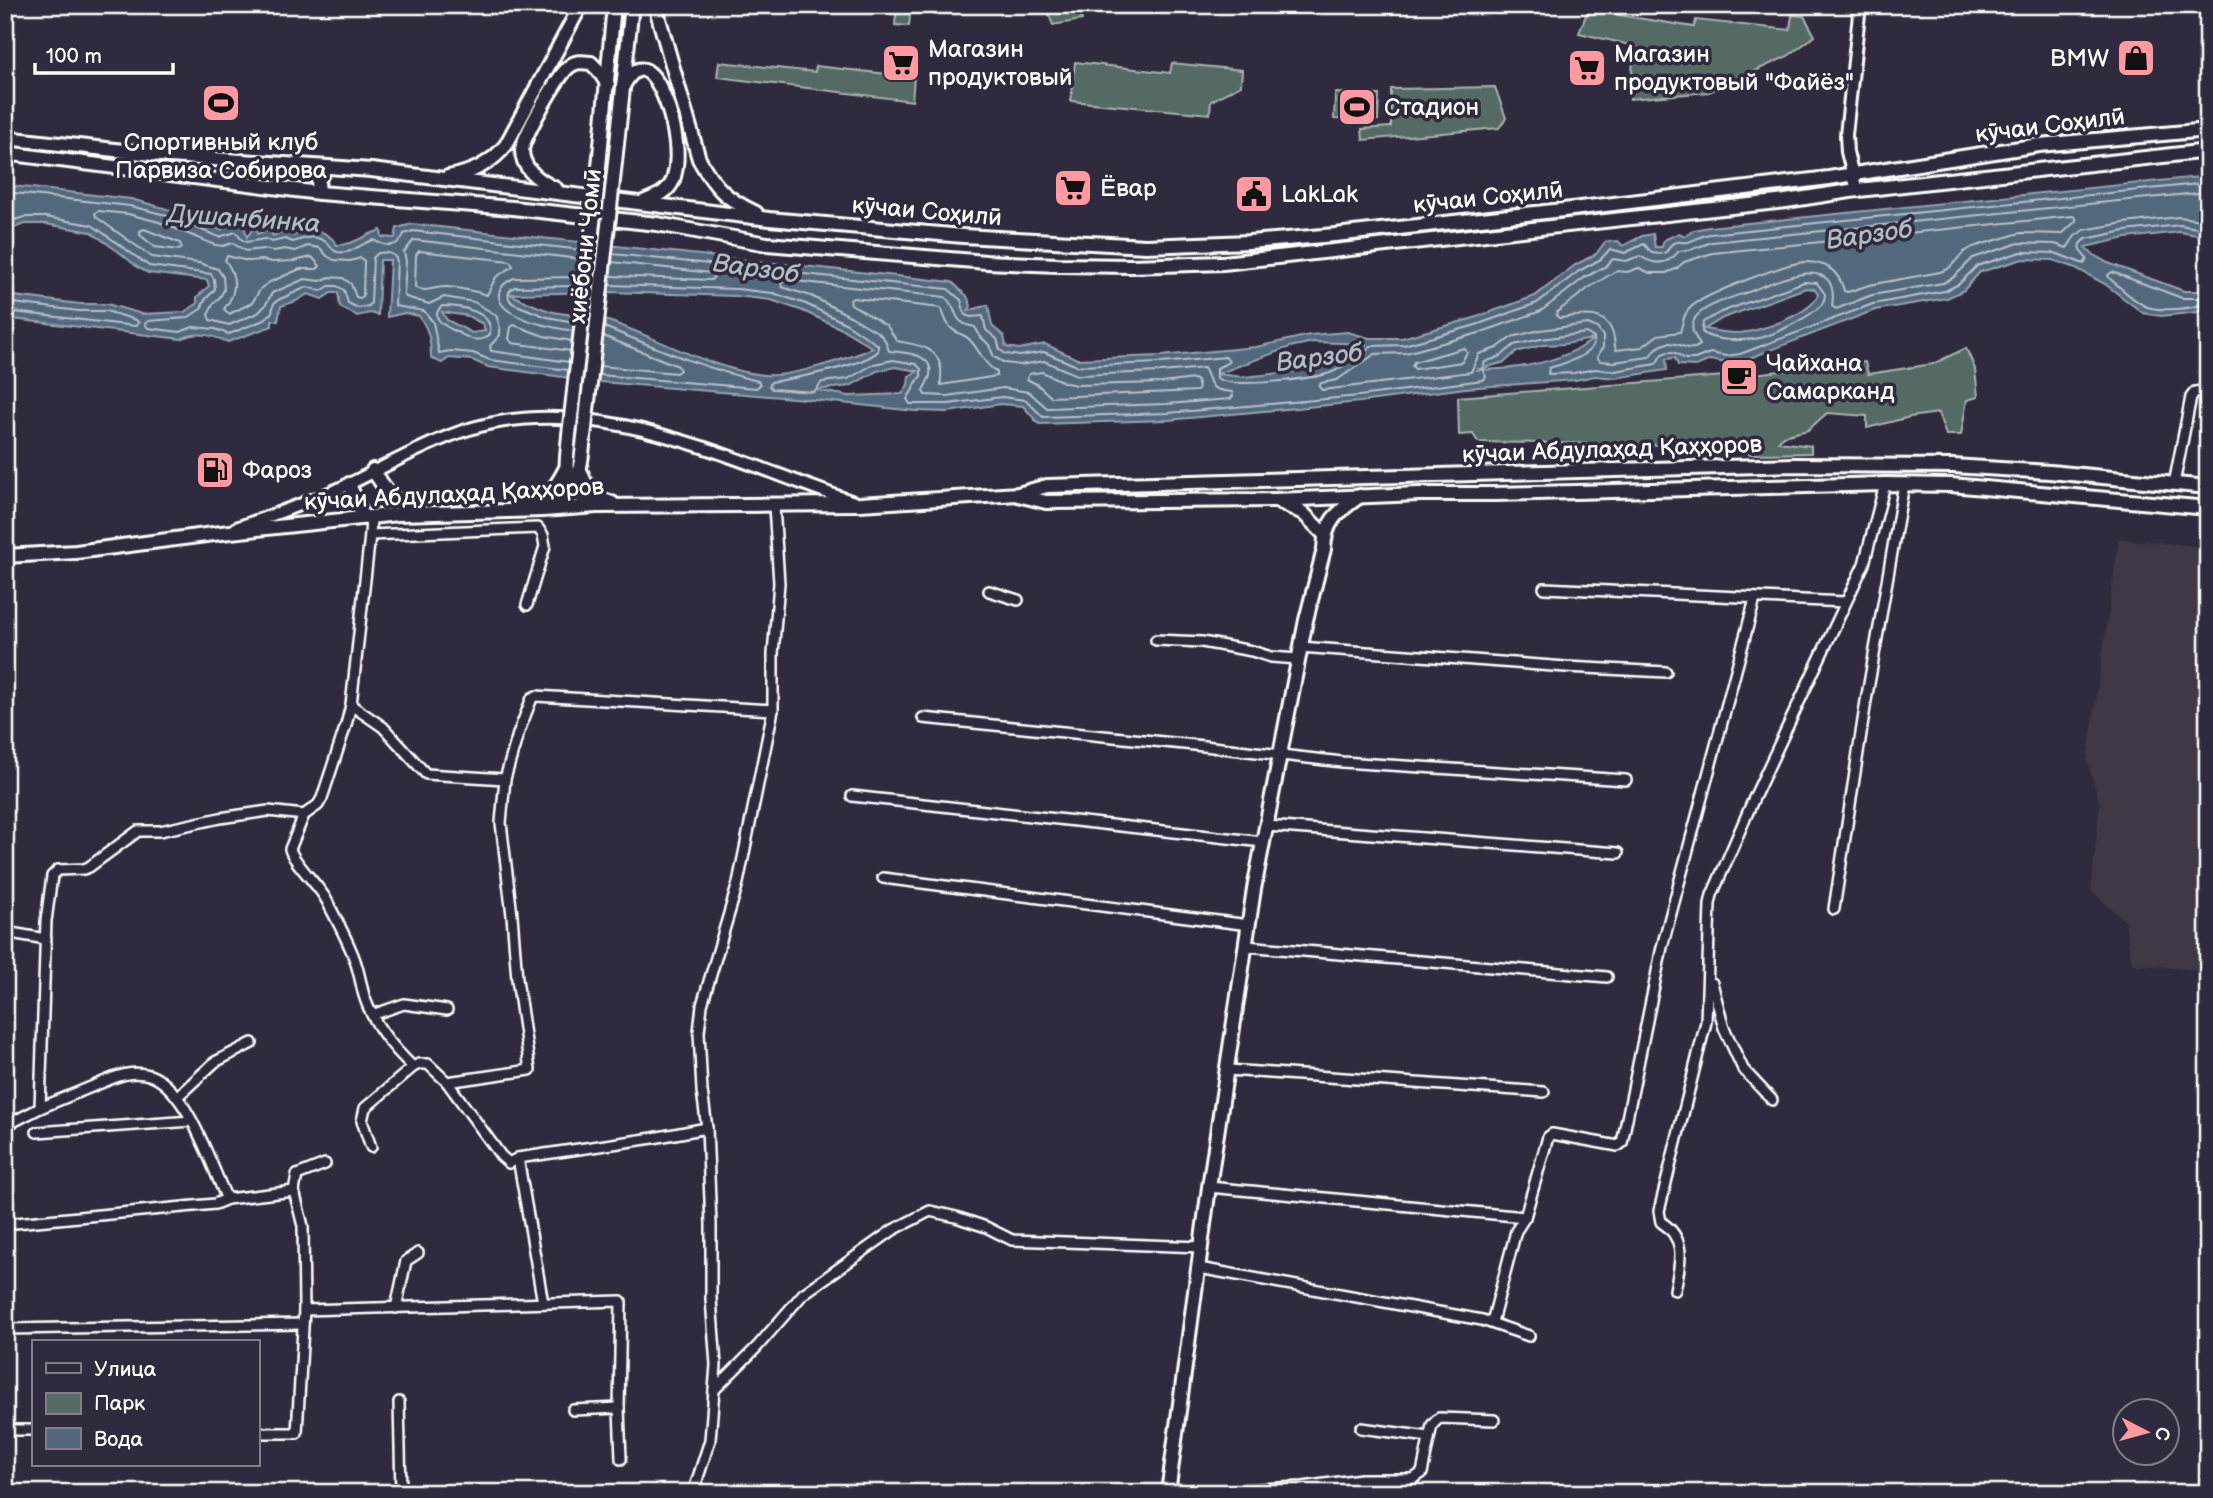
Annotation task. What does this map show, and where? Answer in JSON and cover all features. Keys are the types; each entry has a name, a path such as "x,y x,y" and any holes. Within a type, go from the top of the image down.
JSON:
{"main road":[{"path":"435,179 482,166 497,156 506,145 581,5"},
{"name":"хиёбони Ҷомӣ","path":"571,489 566,468 608,85 614,5"},
{"name":"хиёбони Ҷомӣ","path":"543,510 555,504 571,489 580,471 632,5"},
{"path":"655,5 699,159 710,179 734,203 769,219"},
{"path":"567,194 542,183 531,172 524,161 522,150 527,134 561,74 571,65 579,62 591,63 608,85"},
{"path":"623,86 635,70 644,69 652,73 674,130 676,151 673,180 661,194 643,202"},
{"name":"кӯчаи Соҳилӣ","path":"5,138 170,156 371,170 769,219 963,236 1146,247 1249,242 1545,212 1852,174 2039,145 2208,130"},
{"path":"2039,145 2043,170"},
{"path":"5,153 319,193 513,208 657,224 767,244 961,260 1132,266 1223,262 2208,151"},
{"path":"319,193 318,181 325,168"},
{"path":"961,260 968,255 970,248 963,236"},
{"name":"кӯчаи Абдулаҳад Қаҳҳоров","path":"221,533 419,513 597,506 860,504 1018,494 1047,485 1793,465 1953,466 2208,487"},
{"path":"503,510 532,503 549,495 566,468"},
{"path":"373,470 388,495 401,505 419,513"},
{"path":"580,471 585,485 595,495 607,502 633,506"},
{"path":"349,484 367,517"},
{"name":"кӯчаи Абдулаҳад Қаҳҳоров","path":"1018,494 1045,502 1275,500 1360,495 1904,484 1951,485 2208,508"},
{"path":"571,489 580,498 597,506"},
{"path":"1170,1493 1209,1187 1266,826 1299,653 1324,549 1324,534 1333,517 1360,495"},
{"path":"1275,500 1303,513 1324,534"},
{"path":"5,556 76,552 221,533"}],"street":[{"path":"1857,191 1846,135 1857,54 1860,5"},
{"path":"2174,484 2191,397 2208,390"},
{"name":"кӯчаи Абдулаҳад Қаҳҳоров","path":"221,533 349,484 373,470 461,432 499,421 544,418 608,422 692,445 860,504"},
{"path":"1675,1290 1680,1248 1675,1233 1661,1222 1659,1211 1706,1022 1712,895 1754,798 1864,564 1885,484"},
{"path":"1834,909 1866,701 1904,484"},
{"path":"693,1493 710,1440 716,1365 711,1299 707,1128 699,1032 702,1005 737,883 773,710 779,583 774,506"},
{"path":"367,517 370,535 351,705 322,798 318,805 304,815 290,849 291,855 326,898 353,953 372,1015 389,1043 413,1067"},
{"path":"370,535 538,528 543,535 545,546 527,606"},
{"path":"1544,588 1845,602"},
{"path":"989,591 1017,600"},
{"path":"1492,1322 1516,1231 1525,1217 1549,1135 1618,1146 1622,1143 1662,947 1755,599"},
{"path":"1156,640 1202,642 1271,657 1299,653 1666,672"},
{"path":"447,1082 530,1070 500,823 505,779 532,698 536,696 773,710"},
{"path":"351,705 383,727 426,774 505,779"},
{"path":"923,718 1342,762 1626,780"},
{"path":"852,796 1263,842"},
{"path":"40,1108 46,939 54,872 89,867 138,831 160,831 268,811 304,815"},
{"path":"1266,826 1618,853"},
{"path":"883,878 1249,925"},
{"path":"5,932 46,939"},
{"path":"1246,946 1607,977"},
{"path":"1709,971 1724,1028 1743,1069 1772,1100"},
{"path":"372,1015 404,1004 447,1010"},
{"path":"177,1097 215,1062 252,1043"},
{"path":"371,1147 362,1121 365,1108 419,1064 428,1065 447,1082 500,1156 509,1163 518,1158 707,1128"},
{"path":"1228,1070 1544,1092"},
{"path":"5,1126 40,1108 123,1074 148,1074 177,1097 192,1121 227,1199"},
{"path":"37,1132 192,1121"},
{"path":"518,1158 543,1303"},
{"path":"259,1433 298,1433 304,1310 303,1226 294,1191 297,1175 326,1164"},
{"path":"1209,1187 1525,1217"},
{"path":"5,1224 215,1204 227,1199 294,1191"},
{"path":"714,1390 757,1348 803,1294 893,1230 930,1211 986,1227 1012,1240 1201,1247"},
{"path":"396,1308 406,1261 418,1253"},
{"path":"1199,1268 1492,1322 1529,1336"},
{"path":"304,1310 621,1301 618,1408 621,1459"},
{"path":"5,1329 302,1324"},
{"path":"399,1402 401,1493"},
{"path":"573,1410 618,1408"},
{"path":"1170,1493 1303,1487 1361,1479 1413,1479 1422,1473 1432,1425 1439,1418 1494,1420"},
{"path":"1361,1428 1430,1437"},
{"path":"5,1430 32,1430"},
{"path":"1104,1493 1152,1493"}],"shaded area":[{"path":"2119,539 2208,547 2208,971 2132,964 2125,921 2091,891 2100,804 2087,761"}],"green space":[{"path":"752,5 794,5 793,13"},
{"path":"897,5 911,5 909,26 895,25"},
{"path":"1045,5 1076,5 1082,20 1053,25"},
{"path":"1588,10 1694,27 1696,20 1790,30 1792,15 1804,16 1815,36 1788,56 1709,92 1630,99 1634,46 1579,33"},
{"path":"719,62 815,72 816,66 914,77 912,101 717,77"},
{"path":"1075,62 1170,73 1172,63 1242,70 1241,85 1211,101 1210,114 1071,101"},
{"path":"1495,87 1506,118 1499,128 1363,140 1362,129 1391,127 1391,89"},
{"name":"Стадион","path":"1335,93 1379,95 1378,120 1334,119"},
{"path":"1966,348 1975,369 1978,397 1967,400 1961,435 1946,435 1938,413 1867,428 1867,416 1827,413 1808,430 1783,436 1778,442 1811,446 1811,453 1750,454 1723,446 1478,442 1473,434 1459,435 1458,397 1762,373 1865,362 1868,374 1933,364"}],"water":[{"name":"Варзоб","path":"2208,176 2208,237 2180,232 2126,238 2085,247 2108,263 2184,291 2208,291 2208,311 2161,316 2143,313 2105,284 2076,268 2053,260 2023,259 1980,272 1964,290 1947,298 1875,310 1742,361 1726,363 1710,360 1696,366 1678,365 1675,358 1666,359 1667,370 1615,378 1595,376 1575,380 1465,388 1360,402 1168,420 1039,424 1023,406 1001,404 948,412 915,411 600,382 488,367 472,360 449,358 442,363 431,358 429,336 419,316 405,313 387,317 390,260 380,260 378,315 370,313 357,316 340,307 338,293 331,293 322,299 308,294 281,306 278,321 272,320 272,326 228,342 204,335 181,339 5,318 5,295 80,304 107,304 142,314 184,312 197,304 197,297 209,286 207,280 148,273 91,232 46,224 25,224 5,231 5,185 131,199 164,208 221,230 242,223 247,237 256,225 257,234 269,230 273,236 287,229 293,236 311,230 323,232 337,245 343,245 381,230 382,237 395,238 397,228 412,224 952,282 967,296 971,306 968,311 988,305 992,326 1004,336 1006,347 1019,349 1045,344 1077,359 1160,356 1256,347 1310,335 1348,332 1369,338 1402,338 1474,318 1535,296 1575,265 1596,254 1605,242 1618,241 1623,246 1642,236 1653,234 1655,247 1662,247 1664,240 1679,233 1685,236 1694,230","holes":["1806,288 1814,289 1818,294 1814,301 1796,315 1771,326 1738,333 1705,329 1723,318","608,292 736,296 771,300 844,330 873,348 803,370 764,375 704,360 608,321 550,311 510,294","442,312 468,316 483,324 485,331 472,333 447,320","1594,339 1567,354 1538,363 1507,369 1476,370 1505,362 1516,352 1543,345","1313,342 1367,344 1329,366 1243,377 1217,374 1290,347","895,367 918,371 909,376 908,385 902,394 849,396 816,390 850,386 877,371"]}],"place":[{"name":"BMW","path":"2136,58"},
{"name":"Магазин продуктовый","path":"901,63"},
{"name":"Магазин продуктовый \"Файёз\"","path":"1587,68"},
{"name":"Спортивный клуб Парвиза Собирова","path":"221,103"},
{"name":"Стадион","path":"1357,107"},
{"name":"Ёвар","path":"1073,188"},
{"name":"LakLak","path":"1254,194"},
{"name":"Чайхана Самарканд","path":"1739,377"},
{"name":"Фароз","path":"215,470"}],"water label":[{"name":"Душанбинка","path":"244,218"}]}
